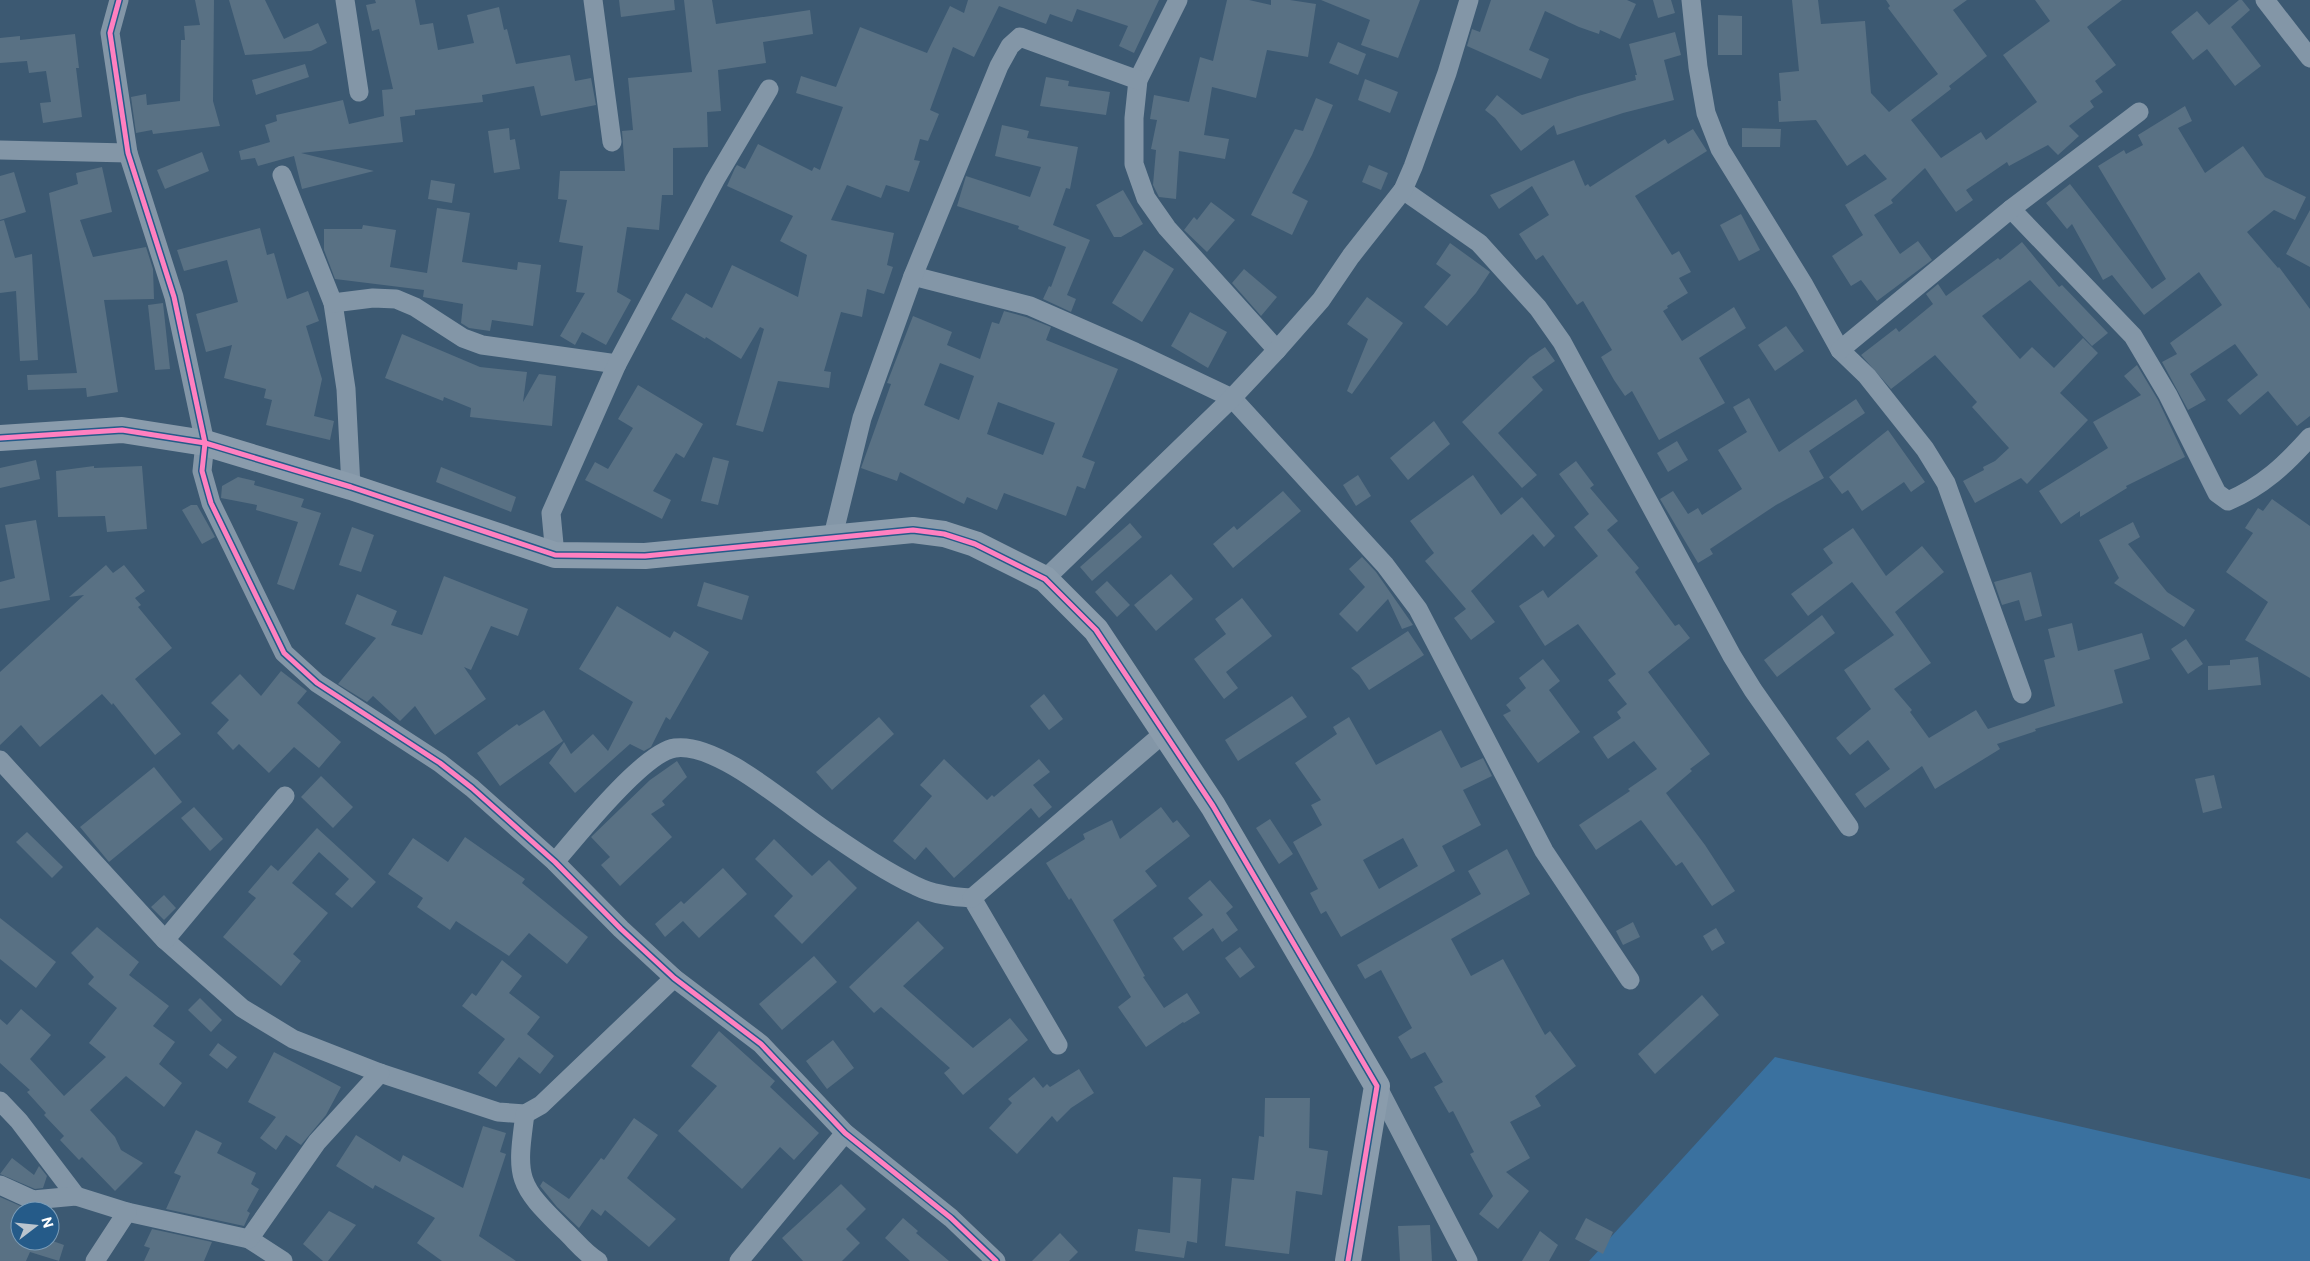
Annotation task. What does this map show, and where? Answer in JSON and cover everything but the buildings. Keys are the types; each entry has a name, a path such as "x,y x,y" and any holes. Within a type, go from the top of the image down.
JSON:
{"street":[{"path":"119,0 110,32 128,153 174,298 205,443 202,471 211,503 284,653 317,682 440,763 555,862 621,929 674,978 761,1044 845,1133 951,1218 996,1261"},
{"path":"345,0 359,92"},
{"path":"593,0 612,142"},
{"path":"1178,0 1138,80 1134,118 1134,164 1146,198 1167,228 1277,350"},
{"path":"1044,580 1232,398 1277,350 1321,300 1351,256 1403,190 1414,166 1447,73 1469,0"},
{"path":"1692,0 1698,67 1706,113 1720,149 1804,285 1840,350 1867,376 1925,449 1946,483 2022,694"},
{"path":"2265,0 2310,58"},
{"path":"833,536 862,418 913,276 999,66 1010,46 1020,37 1138,80"},
{"path":"555,555 551,513 617,364 715,180 769,89"},
{"path":"1840,350 2011,209 2139,112"},
{"path":"0,150 128,153"},
{"path":"282,175 333,303 346,389 351,487"},
{"path":"1403,190 1479,243 1532,301 1562,342 1732,656 1753,690 1849,827"},
{"path":"2011,209 2133,336 2168,395 2217,493 2228,501 2242,495 2283,468 2310,437"},
{"path":"913,276 1030,306 1135,352 1232,398 1385,565 1418,609 1544,851 1630,980"},
{"path":"333,303 373,298 396,299 415,307 463,338 482,345 617,364"},
{"path":"0,438 122,430 205,443 351,487 555,555 646,556 833,536 913,530 944,534 976,544 1044,580 1096,630 1213,806 1377,1086 1468,1261"},
{"path":"555,862 625,783 655,758 674,748 698,750 725,760 829,834 917,887 949,896 972,898 1164,733"},
{"path":"0,760 165,940 242,1008 293,1039 380,1073 498,1112 525,1114 541,1105 674,978"},
{"path":"165,940 285,796"},
{"path":"972,898 1058,1045"},
{"path":"248,1239 317,1142 380,1073"},
{"path":"1348,1261 1377,1086"},
{"path":"0,1101 19,1121 76,1196"},
{"path":"525,1114 519,1155 524,1184 538,1204 598,1261"},
{"path":"739,1261 845,1133"},
{"path":"0,1185 32,1200 76,1196 127,1212 248,1239 283,1261"},
{"path":"95,1261 127,1212"}],"shaded area":[{"path":"1775,1057 2310,1179 2310,1261 1589,1261"}],"cycle path":[{"path":"119,0 110,33 128,153 174,297 205,443 202,471 211,503 284,653 317,683 440,763 472,788 555,862 621,929 674,978 761,1044 845,1133 951,1218 996,1261"},
{"path":"0,438 122,430 205,443 351,487 555,555 645,556 913,530 944,534 975,544 1045,579 1096,630 1213,806 1377,1086 1348,1261"}]}
